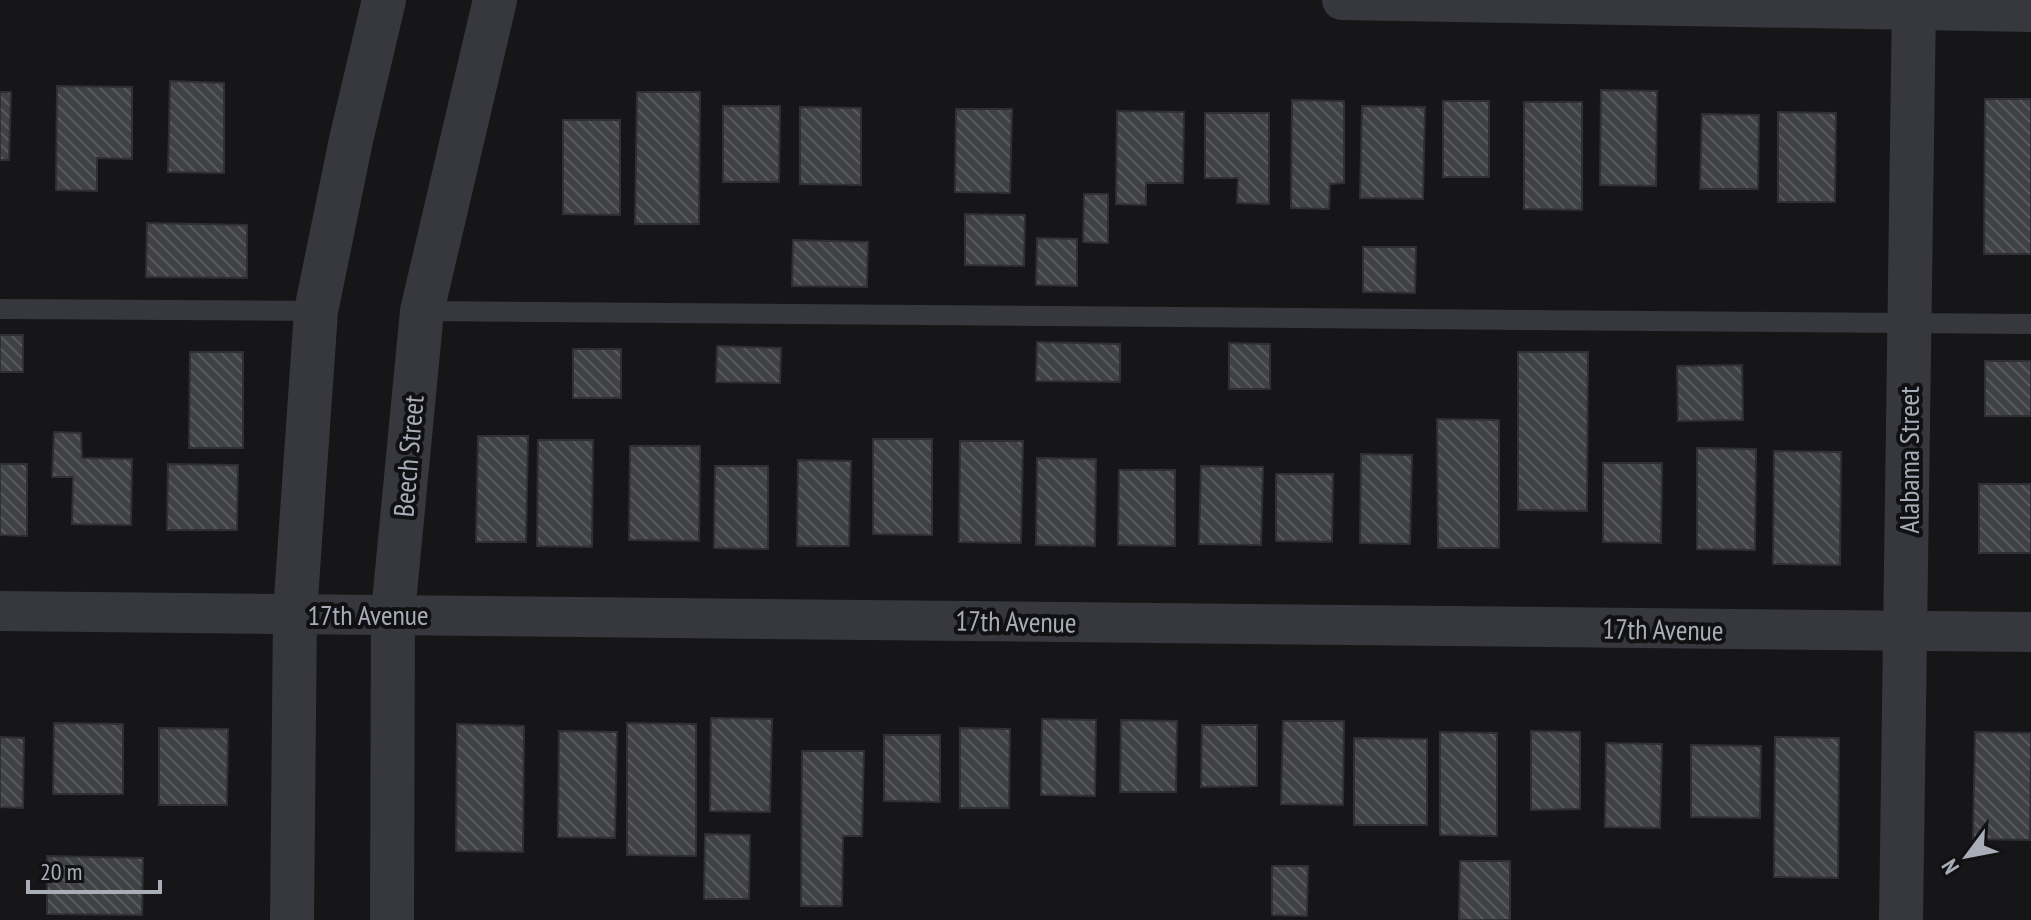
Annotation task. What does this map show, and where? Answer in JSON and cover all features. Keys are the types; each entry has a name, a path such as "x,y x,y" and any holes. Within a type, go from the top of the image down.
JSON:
{"street":[{"path":"292,920 295,613 316,311 384,0"},
{"name":"Beech Street","path":"392,920 393,613 422,311 495,0"},
{"path":"1342,0 1914,6 2031,12"},
{"name":"Alabama Street","path":"1901,920 1914,6"},
{"name":"17th Avenue","path":"0,611 2031,632"}],"lane":[{"path":"0,309 316,311"},
{"path":"422,311 2031,324"}],"building":[{"path":"170,81 224,83 224,173 168,172"},
{"path":"57,86 132,87 132,159 97,158 97,191 56,190"},
{"path":"1601,90 1657,91 1656,186 1600,185"},
{"path":"0,92 11,92 9,160 0,160"},
{"path":"637,92 700,92 699,224 635,224"},
{"path":"1985,99 2031,99 2031,254 1984,254"},
{"path":"1292,100 1344,101 1344,183 1330,184 1329,209 1291,208"},
{"path":"1443,101 1489,101 1489,177 1443,177"},
{"path":"1524,102 1582,102 1582,210 1524,209"},
{"path":"723,106 780,106 779,182 723,182"},
{"path":"1362,106 1425,107 1423,199 1360,198"},
{"path":"800,107 861,108 861,185 800,184"},
{"path":"956,109 1012,109 1010,193 955,192"},
{"path":"1117,111 1184,112 1183,183 1146,183 1146,205 1116,204"},
{"path":"1778,112 1836,113 1835,202 1778,202"},
{"path":"1205,113 1269,113 1269,204 1237,203 1238,178 1205,178"},
{"path":"1702,114 1759,115 1758,189 1700,189"},
{"path":"563,120 620,120 620,215 563,214"},
{"path":"1084,194 1108,194 1108,243 1083,242"},
{"path":"965,214 1025,215 1024,266 965,265"},
{"path":"147,223 247,225 247,278 146,277"},
{"path":"1037,238 1077,239 1077,286 1036,285"},
{"path":"793,240 868,242 867,287 792,286"},
{"path":"1363,247 1416,247 1415,293 1363,292"},
{"path":"0,335 23,335 23,372 0,372"},
{"path":"1037,342 1120,344 1120,382 1036,381"},
{"path":"1229,343 1270,344 1270,389 1229,389"},
{"path":"717,346 781,348 780,383 716,382"},
{"path":"573,349 621,349 621,398 573,398"},
{"path":"190,352 243,352 243,448 189,448"},
{"path":"1518,352 1588,352 1587,511 1518,510"},
{"path":"1985,361 2031,361 2031,416 1985,416"},
{"path":"1742,365 1743,420 1678,421 1677,366"},
{"path":"1437,419 1499,420 1499,548 1438,548"},
{"path":"54,432 81,433 82,458 132,459 131,525 72,524 73,477 52,477"},
{"path":"478,436 528,436 526,542 476,542"},
{"path":"873,439 932,439 932,535 873,534"},
{"path":"538,440 593,440 592,547 537,546"},
{"path":"960,441 1023,441 1021,543 959,542"},
{"path":"630,446 700,446 699,541 629,540"},
{"path":"1697,448 1756,449 1755,550 1697,549"},
{"path":"1774,451 1841,452 1840,565 1773,564"},
{"path":"1361,454 1412,455 1410,544 1360,543"},
{"path":"1037,458 1096,459 1095,546 1036,545"},
{"path":"798,460 851,461 849,546 797,546"},
{"path":"1603,463 1662,463 1661,543 1603,542"},
{"path":"0,464 27,464 27,536 0,535"},
{"path":"168,464 238,465 237,530 167,530"},
{"path":"715,466 768,466 768,549 714,548"},
{"path":"1201,466 1263,467 1261,545 1199,544"},
{"path":"1119,470 1175,470 1175,546 1118,545"},
{"path":"1276,474 1333,474 1332,542 1276,541"},
{"path":"1979,484 2031,484 2031,553 1979,553"},
{"path":"711,718 772,719 770,812 710,811"},
{"path":"1042,719 1096,720 1095,796 1041,795"},
{"path":"1121,720 1177,721 1176,792 1120,792"},
{"path":"1283,721 1344,721 1343,805 1281,804"},
{"path":"54,723 123,724 123,794 53,794"},
{"path":"627,723 696,724 696,856 627,855"},
{"path":"457,724 524,726 523,852 456,851"},
{"path":"1202,725 1257,725 1257,786 1201,787"},
{"path":"159,728 228,729 227,805 159,805"},
{"path":"960,728 1010,729 1009,808 960,808"},
{"path":"559,731 617,732 615,838 558,837"},
{"path":"1531,731 1580,732 1580,809 1531,810"},
{"path":"1440,732 1497,733 1497,836 1440,835"},
{"path":"1975,732 2031,733 2030,840 1973,839"},
{"path":"884,735 940,735 940,802 884,801"},
{"path":"0,737 24,738 23,808 0,807"},
{"path":"1775,737 1839,738 1838,878 1774,877"},
{"path":"1354,738 1427,739 1427,825 1354,825"},
{"path":"1606,743 1662,744 1660,828 1605,827"},
{"path":"1691,745 1761,746 1760,818 1691,817"},
{"path":"802,751 864,751 862,836 843,836 842,906 801,906"},
{"path":"705,834 750,835 749,899 704,899"},
{"path":"47,856 143,858 142,915 47,914"},
{"path":"1460,861 1510,861 1510,920 1459,920"},
{"path":"1272,866 1308,866 1307,916 1272,915"}]}
